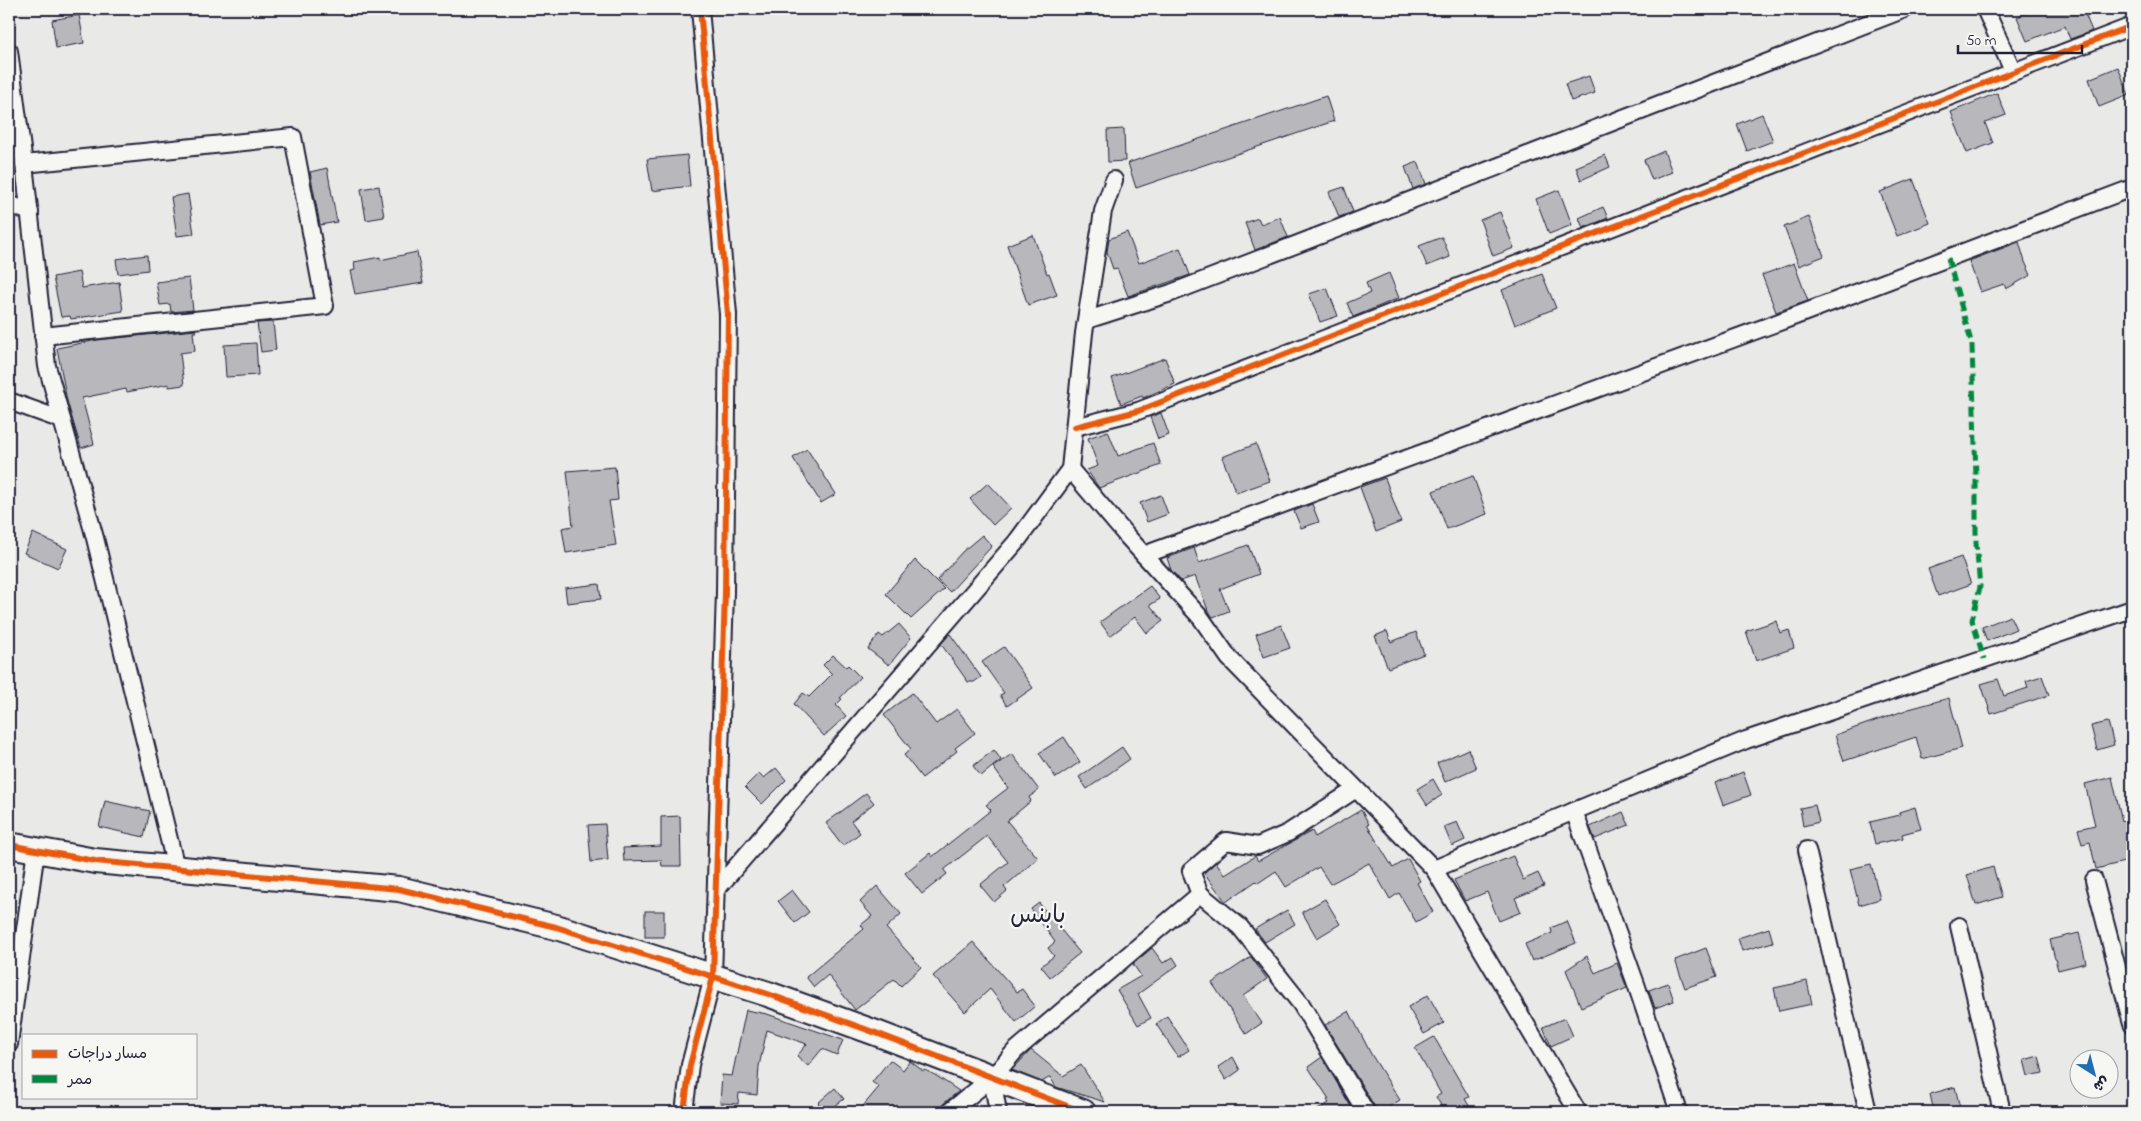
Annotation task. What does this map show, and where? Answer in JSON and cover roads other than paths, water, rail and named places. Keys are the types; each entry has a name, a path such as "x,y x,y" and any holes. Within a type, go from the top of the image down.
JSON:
{"street":[{"path":"684,1112 690,1065 713,977 725,592 728,314 700,9"},
{"path":"1086,320 1172,293 1314,236 1905,9"},
{"path":"1985,9 2013,71"},
{"path":"1074,427 1138,411 2132,26"},
{"path":"9,50 30,212 47,366 96,538 176,868"},
{"path":"24,164 293,137 325,306 44,336"},
{"path":"716,890 1017,541 1070,469 1086,320 1103,211 1114,180"},
{"path":"1144,555 1790,318 2132,188"},
{"path":"9,204 30,212"},
{"path":"9,402 62,420"},
{"path":"1070,469 1201,618 1229,658 1434,869 1578,1112"},
{"path":"1434,869 1746,740 2132,609"},
{"path":"1356,789 1288,833 1258,846 1226,841 1191,871 1200,894 1240,927 1301,1004 1366,1112"},
{"path":"1574,810 1679,1112"},
{"path":"9,845 95,861 399,889 556,928 713,977 876,1032 1083,1112"},
{"path":"9,1044 36,850"},
{"path":"1807,850 1868,1112"},
{"path":"2094,880 2132,1024"},
{"path":"949,1112 992,1078 1016,1051 1200,894"},
{"path":"1959,926 2002,1112"},
{"path":"992,1078 998,1112"}],"district":[{"name":"بابنس","path":"1038,914"}]}
